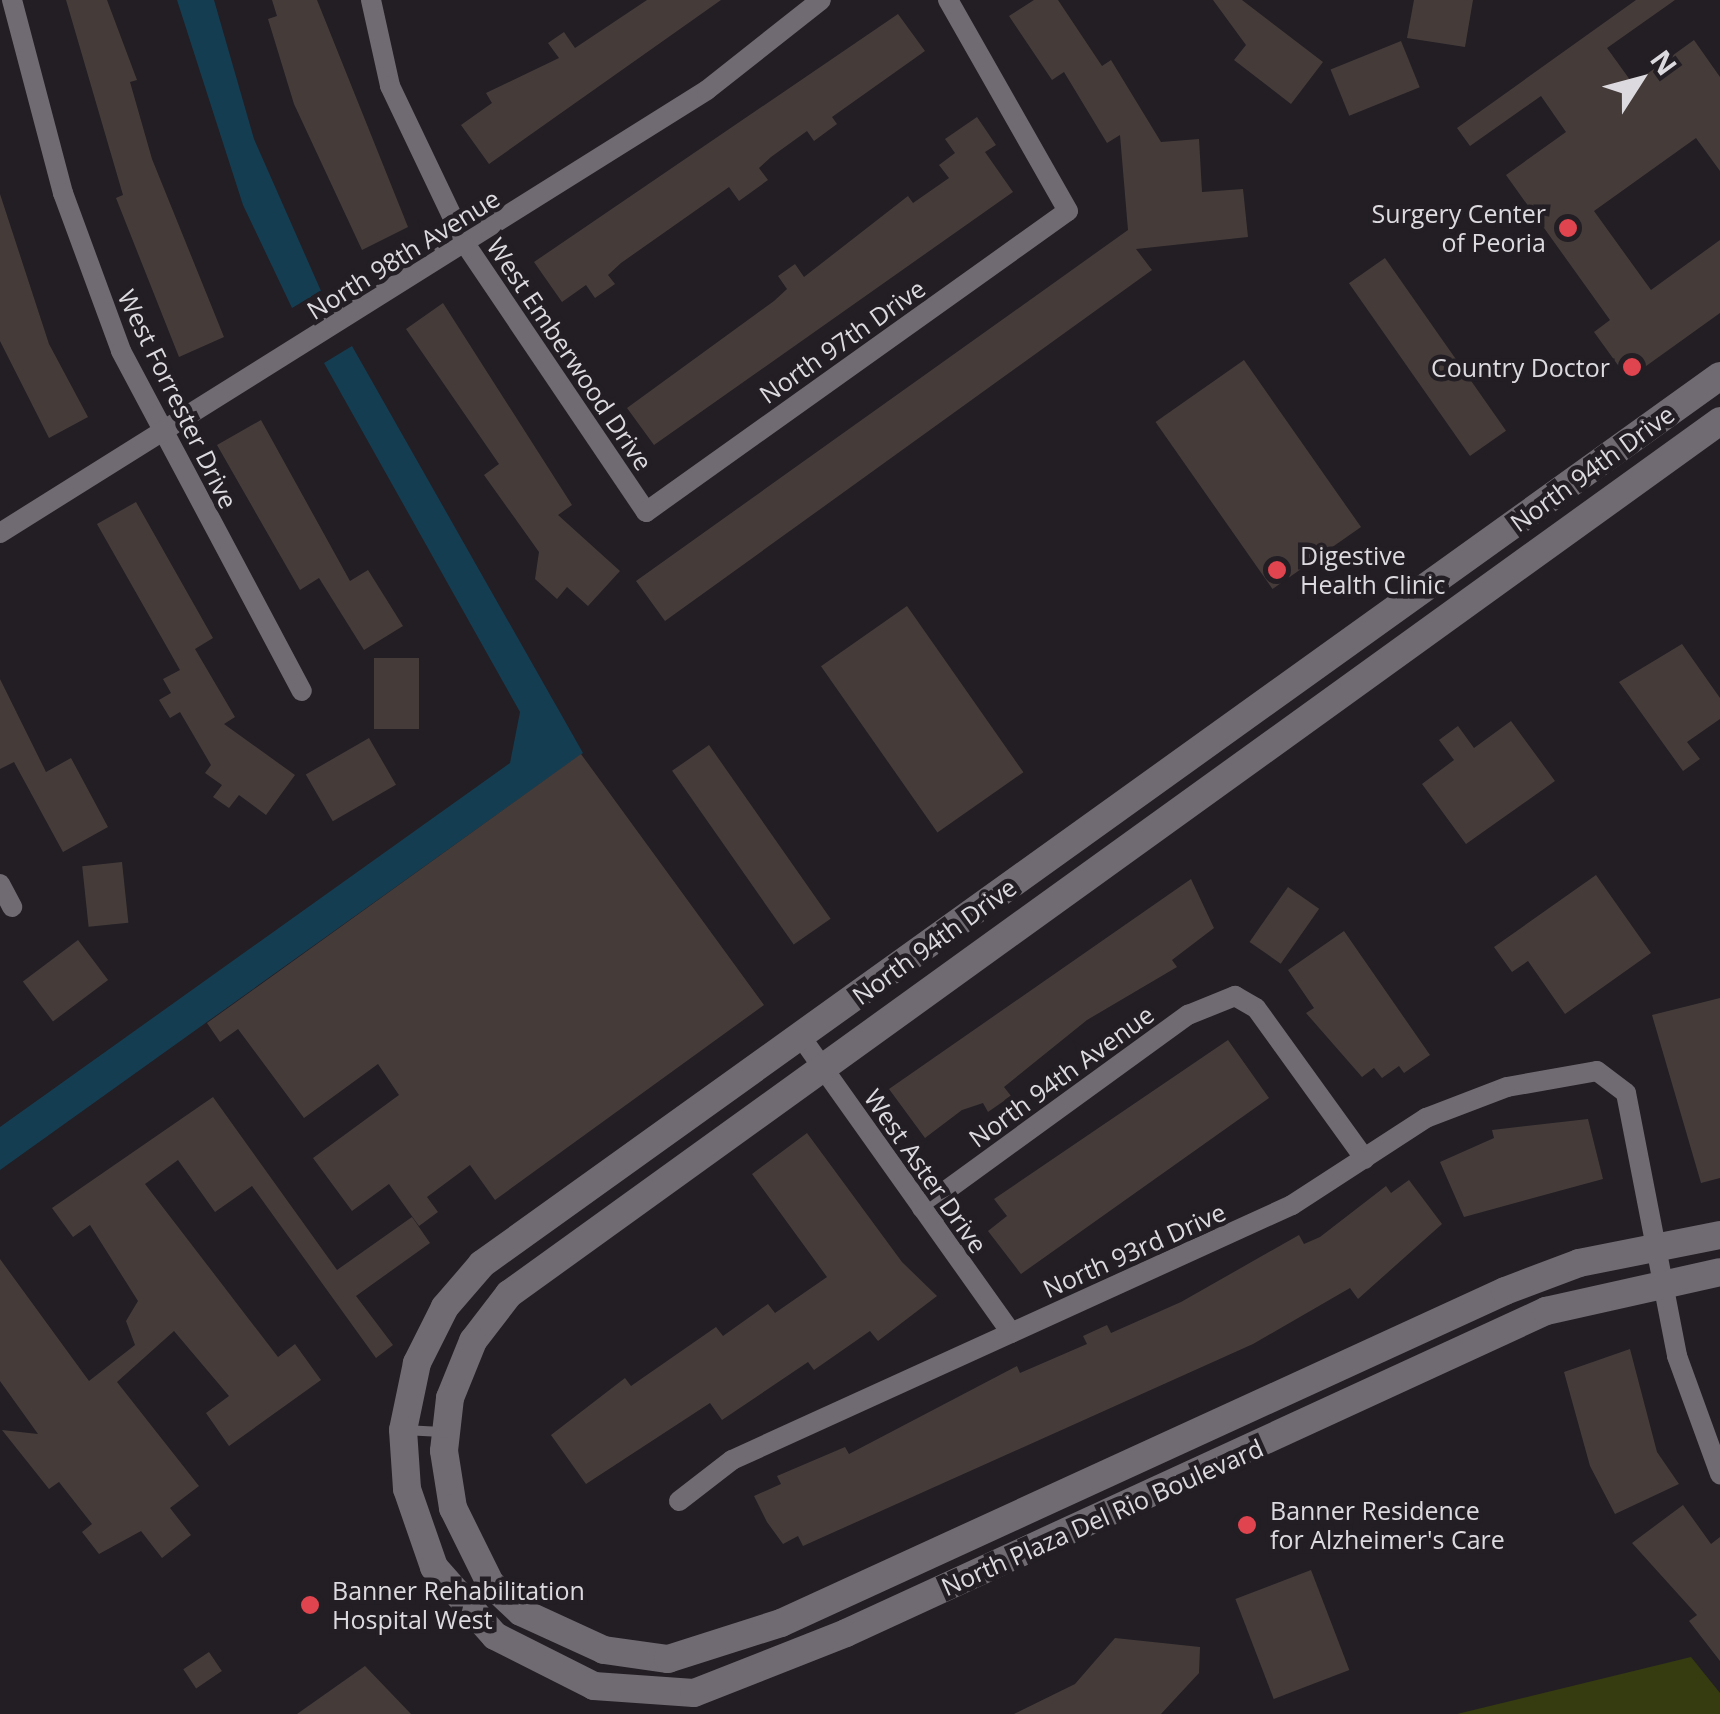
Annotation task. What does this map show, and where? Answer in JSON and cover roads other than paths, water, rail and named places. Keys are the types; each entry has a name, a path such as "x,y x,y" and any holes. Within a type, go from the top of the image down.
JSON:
{"street":[{"name":"West Forrester Drive","path":"12,0 86,264 162,432 302,692"},
{"name":"West Emberwood Drive","path":"371,0 390,86 466,245 646,512"},
{"name":"North 98th Avenue","path":"0,533 466,245 707,90 821,0"},
{"name":"North 97th Drive","path":"646,512 1068,211 948,0"},
{"name":"North 94th Drive","path":"486,1629 420,1537 404,1430 429,1338 482,1264 1720,376"},
{"name":"North 94th Drive","path":"509,1602 461,1534 444,1432 459,1368 509,1294 820,1064 1720,421"},
{"path":"1254,710 1274,740"},
{"path":"0,884 12,907"},
{"name":"North 94th Avenue","path":"922,1208 1188,1016 1236,996 1256,1008 1366,1159"},
{"name":"West Aster Drive","path":"800,1037 1011,1333"},
{"name":"North 93rd Drive","path":"678,1501 732,1460 1292,1206 1426,1118 1507,1087 1574,1072 1616,1078 1659,1242"},
{"name":"North Plaza Del Rio Boulevard","path":"509,1602 571,1639 668,1659 831,1600 1505,1292 1659,1242 1720,1235"},
{"path":"1659,1242 1690,1410 1720,1474"},
{"name":"North Plaza Del Rio Boulevard","path":"486,1629 558,1674 661,1696 724,1684 846,1633 1546,1311 1667,1278 1720,1272"}],"lane":[{"path":"404,1430 444,1432"},
{"path":"831,1600 846,1633"}],"water":[{"path":"177,0 214,0 254,139 321,291 292,308 243,205"},
{"path":"352,346 583,753 0,1170 0,1127 510,763 520,712 324,363"}],"place":[{"name":"Surgery Center of Peoria","path":"1568,228"},
{"name":"Country Doctor","path":"1632,367"},
{"name":"Digestive Health Clinic","path":"1277,570"},
{"name":"Banner Residence for Alzheimer's Care","path":"1247,1525"},
{"name":"Banner Rehabilitation Hospital West","path":"310,1605"}]}
